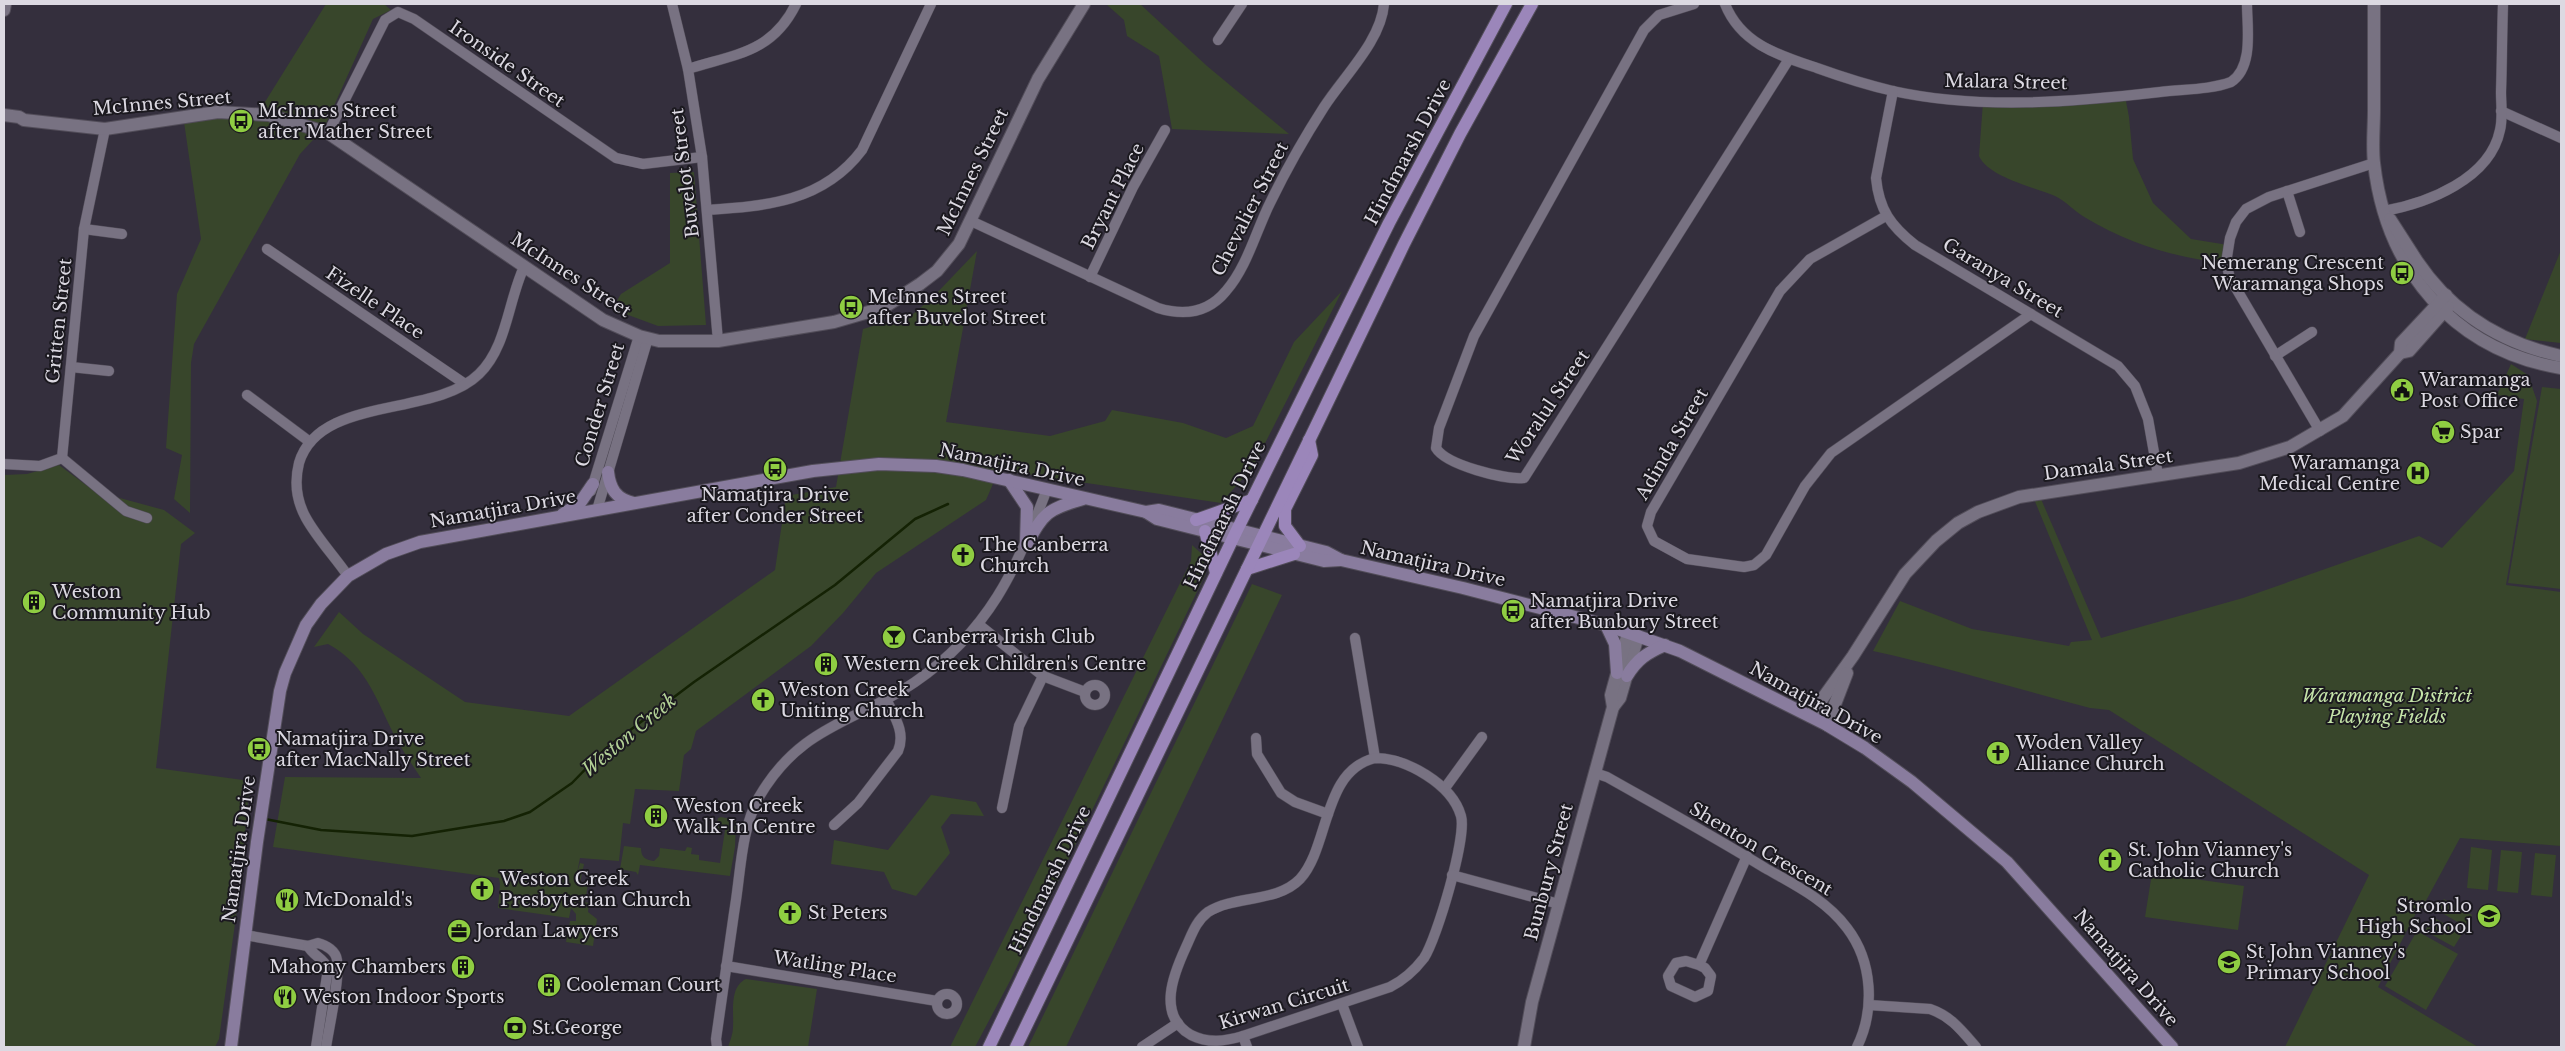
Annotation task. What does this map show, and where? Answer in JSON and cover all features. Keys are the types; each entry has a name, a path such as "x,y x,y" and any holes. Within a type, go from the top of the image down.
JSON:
{"main road":[{"name":"Hindmarsh Drive","path":"989,1047 1216,573 1389,223 1506,4"},
{"name":"Hindmarsh Drive","path":"1016,1047 1455,142 1532,4"},
{"path":"1247,569 1297,550 1285,526 1285,509 1312,455 1309,440"},
{"name":"Namatjira Drive","path":"226,1047 232,1041 262,805 285,674 306,625 320,604 348,576 386,554 420,542 847,466 936,466 1009,480 1146,512 1157,519 1205,531 1235,534"},
{"path":"608,472 611,488 625,501 634,504"},
{"path":"1009,480 1021,495 1026,507 1026,545"},
{"path":"561,516 580,503 593,484"},
{"path":"1026,545 1043,516 1057,507 1086,498"},
{"path":"1196,520 1252,500"},
{"name":"Namatjira Drive","path":"1146,512 1159,510 1261,541 1297,550 1326,552 1341,560 1463,588 1606,625 1665,645 1706,663 1810,716 1865,748 1912,782 2007,862 2172,1047"},
{"path":"1205,531 1216,573"},
{"path":"1606,625 1615,644 1622,674 1641,657 1665,645"}],"street":[{"path":"4,10 5,4"},
{"name":"Buvelot Street","path":"672,4 688,69 702,157 718,341"},
{"path":"688,69 760,46 775,35 789,18 796,4"},
{"path":"707,210 758,206 797,198 838,175 852,164 862,150 931,4"},
{"name":"McInnes Street","path":"4,115 19,116 24,120 105,129 218,112 269,115 295,122 328,133 603,320 643,338 675,343 718,341 834,322 886,306 936,270 959,244 1038,79 1084,4"},
{"path":"1218,40 1242,4"},
{"name":"Chevalier Street","path":"971,221 1158,308 1187,313 1213,303 1227,291 1238,272 1270,202 1324,107 1376,36 1384,4"},
{"name":"Woralul Street","path":"1694,4 1659,16 1644,30 1474,336 1439,428 1436,448 1444,457 1501,477 1524,478 1789,59"},
{"name":"Malara Street","path":"1725,4 1732,20 1752,41 1789,59 1893,91 1983,102 2125,96 2224,84 2236,79 2243,68 2247,47 2247,4"},
{"path":"2374,4 2374,162 2392,240 2412,276 2440,309 2478,338 2509,353 2536,356"},
{"path":"2384,211 2401,208 2448,189 2472,175 2488,158 2501,129 2503,4"},
{"name":"Ironside Street","path":"328,133 386,20 398,12 414,19 616,158 643,164 702,157"},
{"name":"Garanya Street","path":"1893,91 1876,178 1877,192 1886,216 1893,226 1915,245 2118,366 2135,386 2148,419 2158,475"},
{"path":"2501,111 2561,138"},
{"name":"McInnes Street","path":"4,122 18,124 24,120"},
{"name":"Gritten Street","path":"62,458 84,229 105,129"},
{"name":"Bryant Place","path":"1090,276 1133,187 1166,130"},
{"path":"2320,431 2230,278 2226,263 2232,230 2240,216 2254,204 2374,162"},
{"path":"2287,191 2300,232"},
{"path":"2384,211 2418,262 2449,298 2503,337 2536,356 2560,364"},
{"name":"Adinda Street","path":"1886,216 1810,259 1780,291 1651,512 1647,526 1654,541 1687,559 1744,567 1760,561 1766,555 1805,486 1831,453 2031,314"},
{"path":"84,229 122,234"},
{"name":"Fizelle Place","path":"267,249 465,384"},
{"path":"348,576 306,519 298,498 296,473 301,457 310,442 328,428 345,420 427,398 465,384 478,376 492,358 524,267"},
{"name":"Damala Street","path":"1810,716 1854,656 1901,580 1919,558 1958,522 1999,503 2037,493 2256,459 2290,447 2343,416 2400,353 2401,343 2440,309 2449,298"},
{"path":"2275,356 2312,332"},
{"name":"Conder Street","path":"597,510 643,338"},
{"name":"Conder Street","path":"584,512 643,338"},
{"path":"71,367 108,371"},
{"path":"247,395 310,442"},
{"path":"4,464 40,466 62,458 126,511 147,518"},
{"path":"709,1047 716,1043 745,837 759,798 786,759 806,742 822,731 886,699 915,682 951,652 978,624 996,602 1026,545 1047,489"},
{"path":"978,624 1043,676 1085,692"},
{"name":"Bunbury Street","path":"1524,1047 1532,1002 1613,707 1620,698 1622,674 1633,634"},
{"path":"1142,1047 1178,1023 1171,1004 1172,976 1197,922 1215,908 1282,890 1294,884 1307,867 1341,783 1349,772 1361,763 1375,758 1355,638"},
{"name":"Damala Street","path":"1827,725 1854,656"},
{"path":"1002,808 1019,726 1043,676"},
{"path":"834,825 858,803 898,751 901,743 901,730 886,699"},
{"path":"1256,738 1257,754 1281,793 1295,802 1328,814"},
{"path":"1445,788 1482,738"},
{"name":"Kirwan Circuit","path":"1178,1023 1194,1036 1209,1041 1226,1041 1390,987 1404,980 1415,969 1433,941 1462,832 1462,816 1445,788 1405,763 1375,758"},
{"name":"Shenton Crescent","path":"1595,773 1607,777 1747,856 1820,900 1842,922 1854,939 1863,959 1870,1005 1857,1047"},
{"path":"1699,965 1747,856"},
{"path":"1452,875 1559,904"},
{"path":"245,935 308,946 314,943 322,944 333,951 337,960 323,1046"},
{"path":"308,946 312,953 325,962 328,969 323,1046"},
{"name":"Watling Place","path":"726,966 937,1001"},
{"path":"1342,1004 1358,1047"},
{"path":"1870,1005 1930,1009 1939,1012 1955,1024 1976,1047"},
{"path":"1243,1036 1246,1047"}],"green space":[{"path":"326,4 384,4 391,10 373,19 324,128 300,154 194,344 191,363 190,513 174,499 182,455 166,448 177,294 201,239 184,122 220,117 255,118"},
{"path":"1106,4 1140,4 1207,66 1289,134 1172,129 1159,56 1127,36 1124,20"},
{"path":"2125,96 2133,159 2153,203 2191,239 2228,245 2226,263 2189,258 2153,248 2119,235 2082,216 2055,196 2001,176 1984,163 1979,156 1983,102"},
{"path":"694,172 706,325 658,326 612,309 621,294 670,263 670,173"},
{"path":"2561,250 2561,343 2525,339"},
{"path":"977,251 946,422 1050,436 1105,421 1112,410 1183,423 1226,438 1253,426 1294,342 1342,291 1253,467 1221,503 999,470 986,500 876,573 843,613 811,646 696,731 691,749 684,755 679,791 635,789 630,824 623,823 619,861 580,858 577,873 580,863 584,864 580,883 588,884 585,902 589,903 588,912 597,919 593,946 566,942 570,921 576,921 576,914 571,908 569,918 498,908 499,878 273,847 285,777 421,778 398,742 371,687 363,675 342,653 328,644 314,647 339,612 363,634 465,702 569,716 775,570 786,496 836,487 863,329 913,314 933,297"},
{"name":"Waramanga District Playing Fields","path":"2511,364 2528,375 2537,401 2506,585 2561,592 2561,846 2460,838 2422,908 2419,907 2378,987 2478,1047 2285,1047 2369,875 2109,710 2090,708 1873,651 1900,601 1972,629 2069,646 2071,642 2092,640 2034,499 2041,499 2101,638 2243,598 2419,536 2442,548 2514,471 2524,399 2497,395"},
{"path":"2542,387 2561,389 2561,589 2508,583"},
{"path":"59,465 94,491 164,510 195,533 181,544 156,768 250,781 243,856 233,860 229,889 237,909 219,1039 215,1047 4,1047 4,475 27,474"},
{"path":"1192,545 1203,555 1206,573 1011,979 975,1047 950,1047 1191,561"},
{"path":"1252,584 1282,595 1066,1047 1028,1047"},
{"path":"931,795 976,802 984,816 951,814 941,827 950,853 916,896 892,889 884,872 831,864 834,840 888,850"},
{"path":"718,818 736,820 735,847 730,876 640,865 638,875 636,872 620,869 624,846 641,848 644,858 654,861 659,856 660,848 685,851 687,847 692,848 691,854 699,855 699,860 720,863 725,830 716,829"},
{"path":"2471,847 2492,850 2488,890 2467,888"},
{"path":"2501,850 2522,852 2518,893 2497,891"},
{"path":"2535,853 2556,855 2552,897 2531,895"},
{"path":"2152,873 2244,886 2238,930 2145,917"},
{"path":"2444,899 2472,915 2466,927 2437,910"},
{"path":"2433,917 2462,934 2454,947 2425,931"},
{"path":"2417,931 2458,954 2426,1010 2385,986"},
{"path":"746,979 817,989 808,1047 728,1047 733,1030 735,994 737,988"}],"waterway":[{"name":"Weston Creek","path":"265,819 321,830 412,836 504,821 530,812 572,783 605,749 694,682 835,585 915,519 948,504"}],"place":[{"name":"McInnes Street after Mather Street","path":"241,121"},
{"name":"Nemerang Crescent Waramanga Shops","path":"2402,273"},
{"name":"McInnes Street after Buvelot Street","path":"851,307"},
{"name":"Waramanga Post Office","path":"2402,390"},
{"name":"Spar","path":"2443,432"},
{"name":"Namatjira Drive after Conder Street","path":"775,469"},
{"name":"Waramanga Medical Centre","path":"2418,473"},
{"name":"The Canberra Church","path":"963,555"},
{"name":"Weston Community Hub","path":"34,602"},
{"name":"Namatjira Drive after Bunbury Street","path":"1513,611"},
{"name":"Canberra Irish Club","path":"894,637"},
{"name":"Western Creek Children's Centre","path":"826,664"},
{"name":"Weston Creek Uniting Church","path":"763,700"},
{"name":"Namatjira Drive after MacNally Street","path":"259,749"},
{"name":"Woden Valley Alliance Church","path":"1998,753"},
{"name":"Weston Creek Walk-In Centre","path":"656,816"},
{"name":"St. John Vianney's Catholic Church","path":"2110,860"},
{"name":"Weston Creek Presbyterian Church","path":"482,889"},
{"name":"McDonald's","path":"287,900"},
{"name":"St Peters","path":"790,913"},
{"name":"Stromlo High School","path":"2489,916"},
{"name":"Jordan Lawyers","path":"459,931"},
{"name":"St John Vianney's Primary School","path":"2229,962"},
{"name":"Mahony Chambers","path":"463,967"},
{"name":"Cooleman Court","path":"549,985"},
{"name":"Weston Indoor Sports","path":"285,997"},
{"name":"St.George","path":"515,1028"}]}
